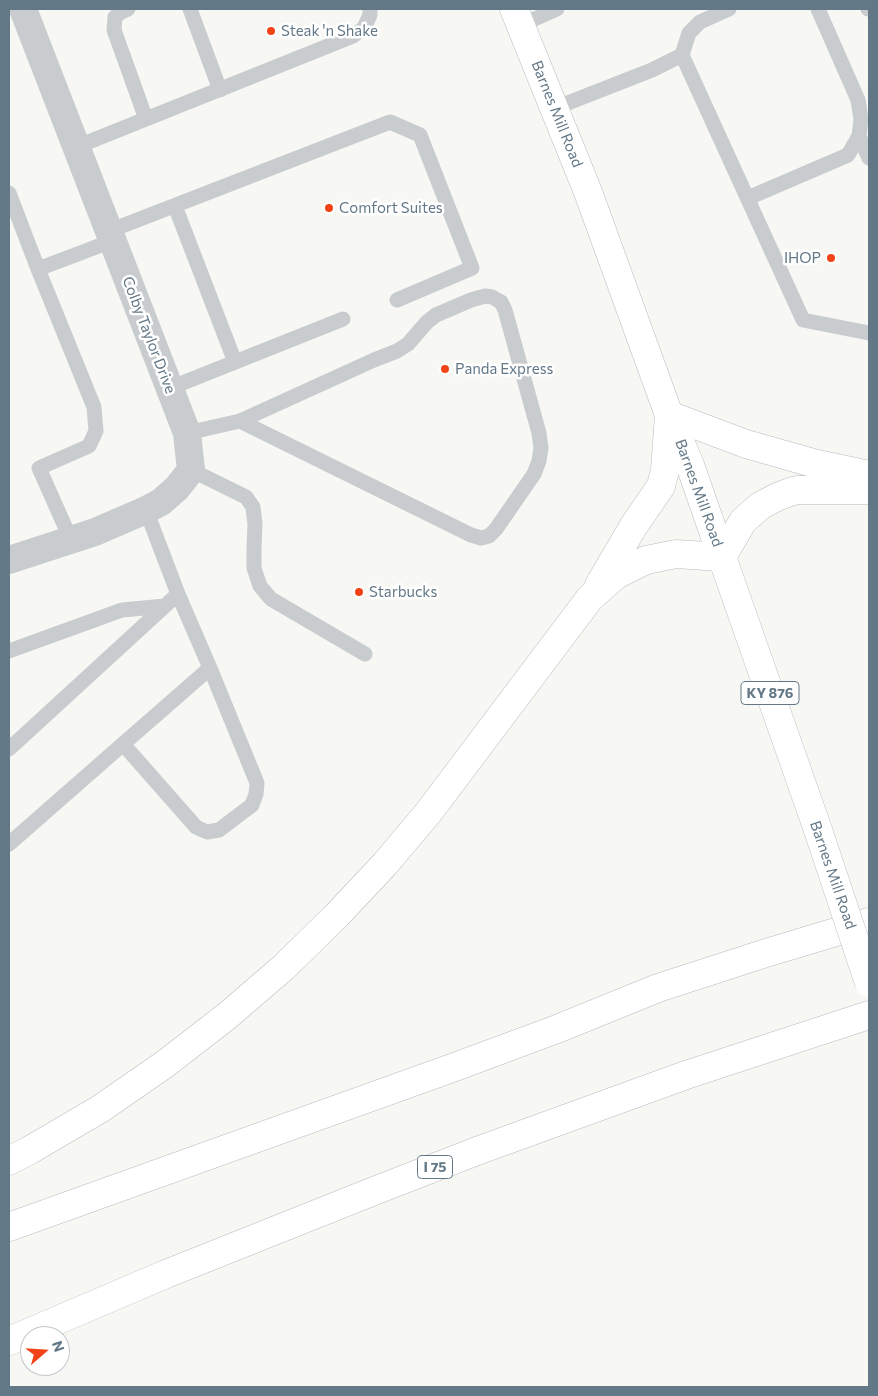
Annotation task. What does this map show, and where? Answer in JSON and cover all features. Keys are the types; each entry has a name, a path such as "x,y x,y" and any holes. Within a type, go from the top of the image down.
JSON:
{"main road":[{"name":"Barnes Mill Road","path":"518,17 605,238 669,415 690,465 818,830 869,983"},
{"path":"9,1161 100,1109 165,1064 227,1016 337,916 385,864 428,814 590,598 633,527 661,486 665,470 669,415 746,444 813,463 869,475"},
{"path":"590,598 616,575 646,560 676,554 722,557 743,521 760,506 776,497 797,490 869,490"},
{"path":"9,1227 452,1068 557,1029 658,988 869,922"},
{"name":"I 75","path":"9,1341 166,1274 469,1154 686,1075 869,1015"}],"street":[{"name":"Colby Taylor Drive","path":"23,9 187,433 191,470"},
{"path":"9,560 95,532 146,510 161,502 172,493 191,470"}],"lane":[{"path":"128,9 115,17 114,30 146,119"},
{"path":"190,9 220,90"},
{"path":"76,147 353,36 364,28 370,15 370,9"},
{"path":"518,17 557,9"},
{"path":"729,9 700,22 689,32 682,55 803,320 869,333"},
{"path":"818,9 858,100 861,119 860,136 869,158"},
{"path":"555,108 652,70 682,55"},
{"path":"38,269 174,206 390,122 420,135 472,268 397,300"},
{"path":"748,198 848,155 860,136"},
{"path":"9,193 94,407 96,431 89,446 39,468 71,540"},
{"path":"174,206 235,362"},
{"path":"187,433 240,421 397,351 408,344 427,322 436,315 485,296 501,302 506,310 539,433 541,448 534,474 496,530 489,536 481,538 471,535 240,421"},
{"path":"170,388 343,319"},
{"path":"191,470 246,497 253,507 256,524 254,568 260,586 271,599 365,654"},
{"path":"123,744 196,827 206,832 219,830 252,805 256,794 256,783 178,594 146,510"},
{"path":"9,749 178,594"},
{"path":"9,651 122,610 165,606"},
{"path":"9,844 210,668"}],"place":[{"name":"Steak 'n Shake","path":"271,31"},
{"name":"Comfort Suites","path":"329,208"},
{"name":"IHOP","path":"831,258"},
{"name":"Panda Express","path":"445,369"},
{"name":"Starbucks","path":"359,592"}]}
